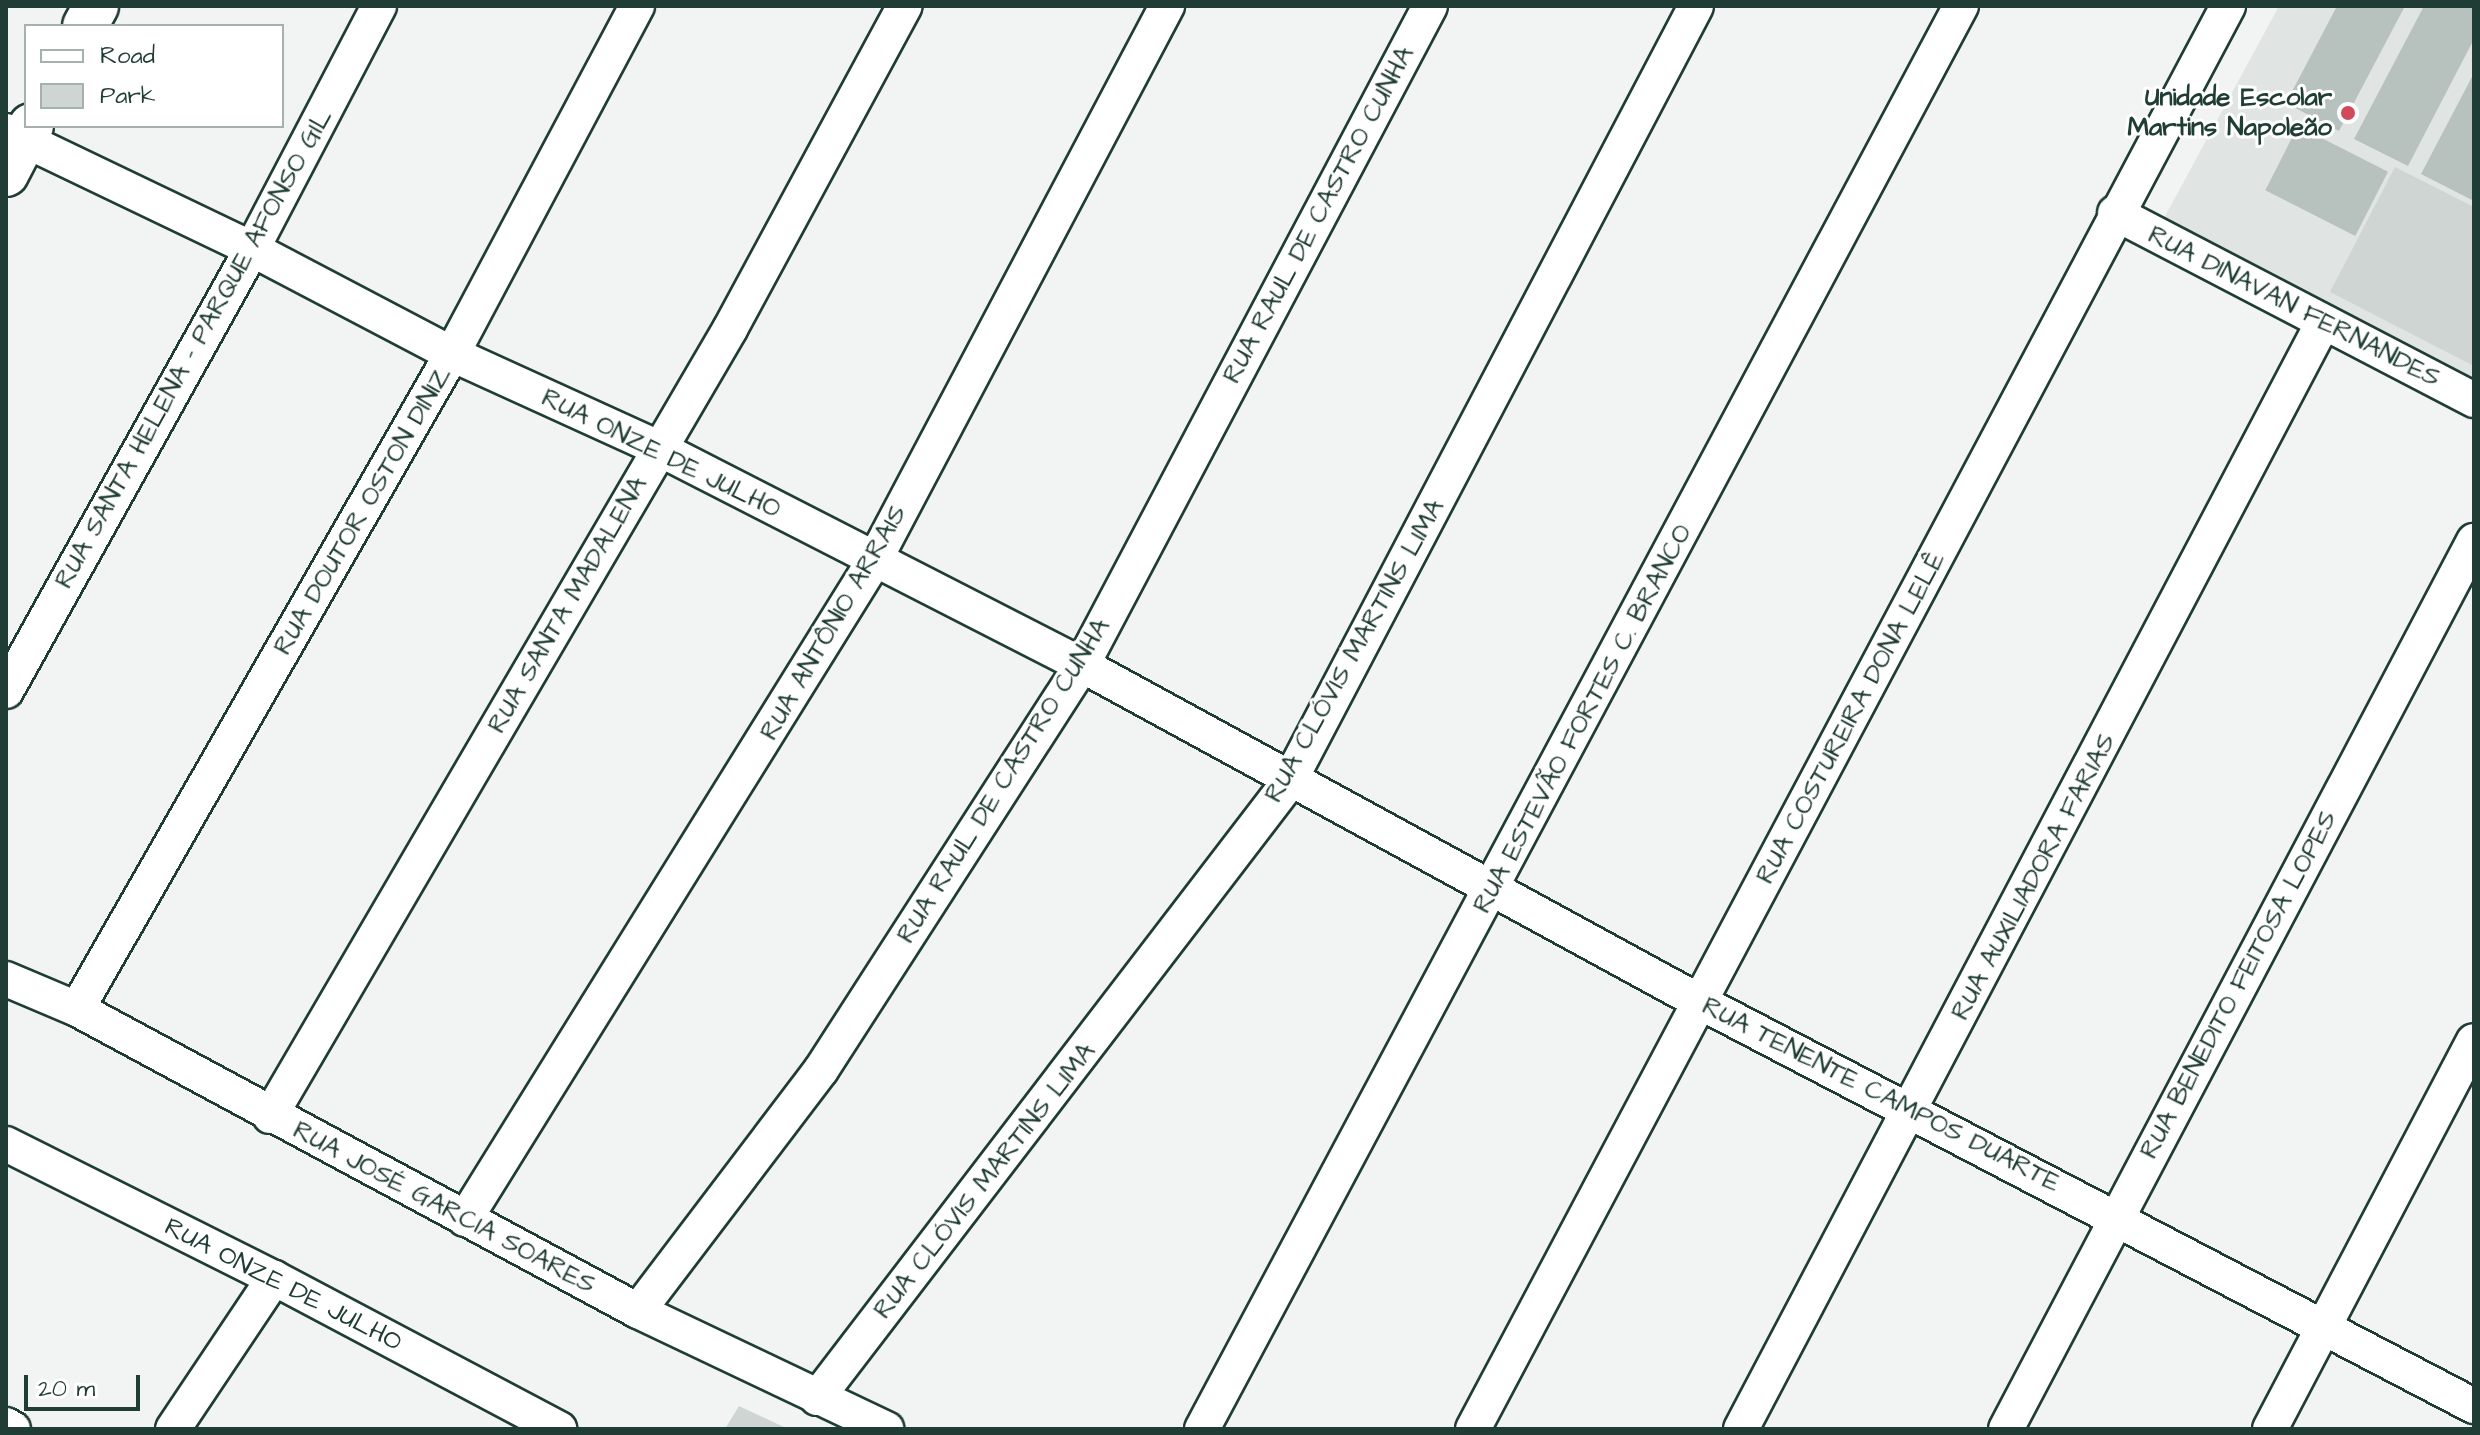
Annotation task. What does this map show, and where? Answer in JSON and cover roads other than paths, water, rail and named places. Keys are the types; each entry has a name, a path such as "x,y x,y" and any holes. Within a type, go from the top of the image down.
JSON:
{"street":[{"path":"86,24 96,6"},
{"name":"RUA SANTA HELENA - PARQUE AFONSO GIL","path":"6,691 252,249 379,6"},
{"name":"RUA DOUTOR OSTON DINIZ","path":"77,1009 452,354 637,6"},
{"name":"RUA SANTA MADALENA","path":"270,1116 730,329 905,6"},
{"name":"RUA ANTÔNIO ARRAIS","path":"465,1219 874,561 1167,6"},
{"name":"RUA RAUL DE CASTRO CUNHA","path":"638,1311 821,1070 1082,665 1430,6"},
{"name":"RUA CLÓVIS MARTINS LIMA","path":"817,1398 1289,782 1696,6"},
{"name":"RUA ESTEVÃO FORTES C. BRANCO","path":"1202,1429 1493,890 1961,6"},
{"name":"RUA COSTUREIRA DONA LELÊ","path":"1473,1429 1702,1003 2115,213 2228,6"},
{"name":"RUA ONZE DE JULHO","path":"17,142 252,249 452,354 658,448 1082,665 1289,782"},
{"name":"RUA DINAVAN FERNANDES","path":"2115,213 2474,400"},
{"name":"RUA AUXILIADORA FARIAS","path":"1741,1429 1912,1110 2323,323"},
{"name":"RUA BENEDITO FEITOSA LOPES","path":"2006,1429 2474,541"},
{"name":"RUA TENENTE CAMPOS DUARTE","path":"1289,782 1702,1003 2116,1216 2474,1406"},
{"name":"RUA JOSÉ GARCIA SOARES","path":"6,979 77,1009 270,1116 638,1311 886,1429"},
{"path":"2270,1429 2474,1041"},
{"name":"RUA ONZE DE JULHO","path":"6,1144 274,1278 559,1429"},
{"path":"173,1429 274,1278"},
{"path":"6,1425 13,1429"}],"place":[{"name":"Unidade Escolar Martins Napoleão","path":"2348,113"}]}
